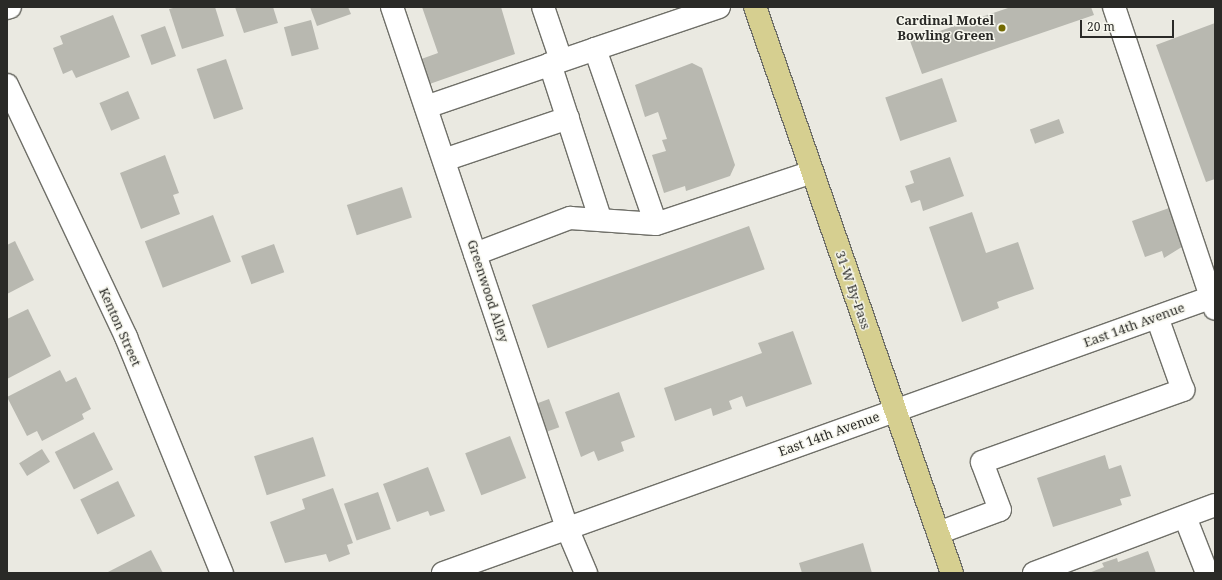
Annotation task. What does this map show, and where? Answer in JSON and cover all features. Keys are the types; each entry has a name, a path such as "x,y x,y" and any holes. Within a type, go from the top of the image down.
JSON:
{"main road":[{"name":"31-W By-Pass","path":"755,7 952,573"}],"street":[{"name":"Greenwood Alley","path":"392,7 567,528 586,573"},
{"path":"543,7 568,118 600,218"},
{"path":"1114,7 1214,301"},
{"path":"426,107 706,9"},
{"path":"595,48 656,224"},
{"name":"Kenton Street","path":"7,85 126,337 222,573"},
{"path":"444,160 568,118"},
{"path":"475,254 570,218 600,218 656,224 812,172"},
{"name":"East 14th Avenue","path":"443,573 1157,317 1214,301"},
{"path":"938,533 1000,510 982,462 1183,390 1157,317"},
{"path":"1034,573 1215,506"},
{"path":"1185,517 1207,573"}],"building":[{"path":"177,7 215,7 224,36 182,49 169,9"},
{"path":"235,7 273,7 278,23 244,33"},
{"path":"310,7 348,7 351,14 317,26"},
{"path":"422,7 501,7 515,54 421,87 413,62 438,53"},
{"name":"Cardinal Motel Bowling Green","path":"1011,7 1091,7 1094,15 922,74 910,41"},
{"path":"113,15 130,57 76,78 72,70 63,74 53,48 63,44 60,36"},
{"path":"311,20 319,49 292,56 284,27"},
{"path":"1215,23 1215,179 1206,182 1156,45"},
{"path":"165,26 176,56 152,65 141,35"},
{"path":"226,59 243,109 214,119 197,69"},
{"path":"692,63 702,68 735,165 730,176 686,191 685,186 664,193 652,155 666,151 662,140 667,139 658,112 645,117 635,85"},
{"path":"942,78 957,121 900,141 885,98"},
{"path":"128,91 140,119 111,131 99,103"},
{"path":"1059,119 1064,133 1035,144 1030,130"},
{"path":"165,155 179,193 173,195 180,214 141,229 120,173"},
{"path":"950,157 964,196 923,211 920,200 911,203 905,186 914,183 910,171"},
{"path":"402,187 412,217 357,235 347,205"},
{"path":"1172,207 1185,245 1164,258 1162,251 1145,257 1132,221"},
{"path":"972,212 986,253 1018,242 1034,289 997,302 999,308 962,322 929,227"},
{"path":"213,215 231,262 163,288 145,241"},
{"path":"749,226 765,269 548,348 532,305"},
{"path":"15,241 34,280 7,294 7,245"},
{"path":"274,244 284,272 251,284 241,256"},
{"path":"28,309 51,356 7,379 7,319"},
{"path":"793,331 812,384 746,407 742,396 729,401 732,409 713,416 711,408 675,421 664,388 762,353 758,343"},
{"path":"60,370 66,382 76,377 91,409 82,414 84,419 42,441 37,431 27,436 7,397"},
{"path":"619,392 635,437 621,442 624,451 598,461 594,451 581,457 565,412"},
{"path":"549,399 559,427 540,434 529,406"},
{"path":"94,432 113,469 74,489 55,452"},
{"path":"510,436 526,478 481,495 465,453"},
{"path":"313,437 326,476 267,495 254,456"},
{"path":"42,449 50,462 27,476 19,463"},
{"path":"1105,455 1109,469 1121,465 1131,496 1120,499 1122,505 1053,527 1037,478"},
{"path":"428,467 445,511 430,516 428,511 397,522 383,484"},
{"path":"118,481 135,516 97,534 80,499"},
{"path":"333,488 353,543 347,545 350,554 329,562 326,554 285,563 270,522 305,509 302,499"},
{"path":"378,492 391,529 357,541 344,504"},
{"path":"863,543 872,573 802,573 799,563"},
{"path":"151,550 163,573 106,573"},
{"path":"1148,551 1156,573 1089,573 1104,567 1102,563 1117,558 1118,562"}],"place":[{"name":"Cardinal Motel Bowling Green","path":"1002,28"}]}
